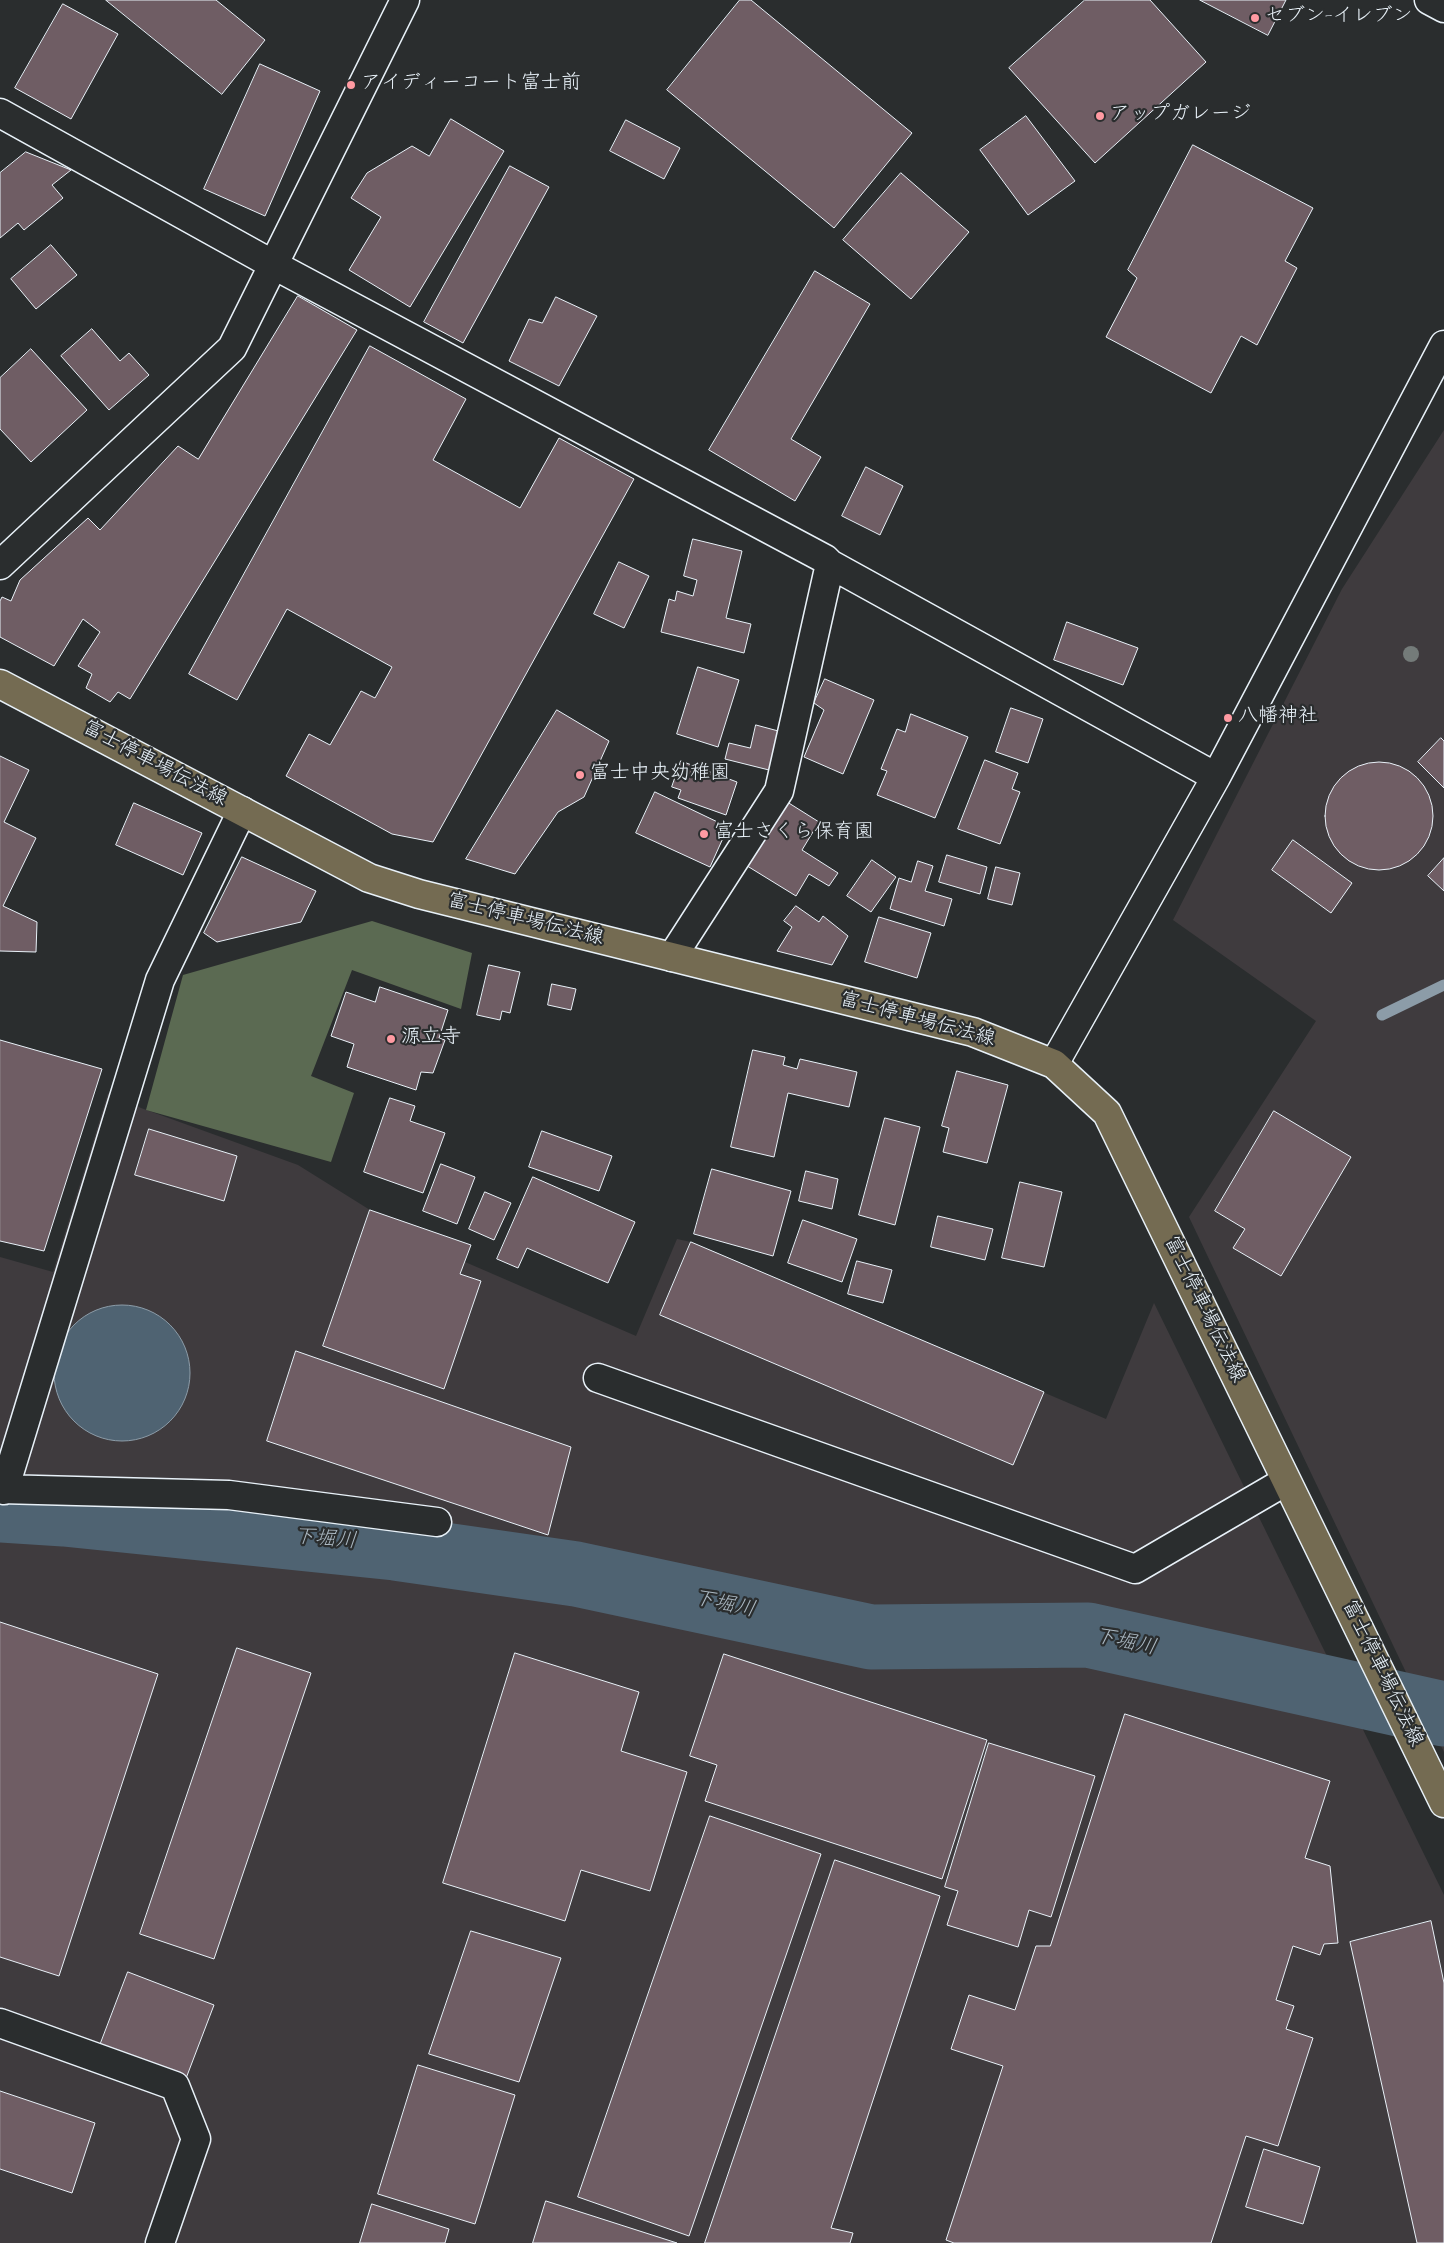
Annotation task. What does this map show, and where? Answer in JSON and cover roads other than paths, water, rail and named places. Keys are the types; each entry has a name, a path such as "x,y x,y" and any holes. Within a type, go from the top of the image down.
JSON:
{"main road":[{"name":"富士停車場伝法線","path":"0,684 369,878 420,894 973,1032 1054,1064 1108,1114 1444,1802"}],"street":[{"path":"0,565 232,348 272,264 405,0"},
{"path":"1429,0 1444,8"},
{"path":"0,113 272,264 817,555 830,564 1216,777"},
{"path":"1054,1064 1216,777 1444,345"},
{"path":"672,957 780,791 830,564"},
{"path":"242,811 160,980 2,1489 229,1495 437,1522"},
{"path":"598,1378 1135,1569 1286,1481"},
{"path":"0,2023 175,2086 196,2139 160,2243"}],"water":[{"path":"122,1305 148,1311 170,1325 184,1347 190,1373 184,1399 170,1421 148,1435 122,1441 96,1435 74,1421 60,1399 54,1373 60,1347 74,1325 96,1311"}],"waterway":[{"path":"1382,1015 1444,985"},
{"name":"下堀川","path":"0,1510 64,1514 395,1548 576,1574 871,1637 1088,1635 1444,1714"}],"place":[{"name":"セブン-イレブン","path":"1255,18"},
{"name":"アイディーコート富士前","path":"351,85"},
{"name":"アップガレージ","path":"1100,116"},
{"name":"八幡神社","path":"1228,718"},
{"name":"富士中央幼稚園","path":"580,775"},
{"name":"富士さくら保育園","path":"704,834"},
{"name":"源立寺","path":"391,1039"}]}
